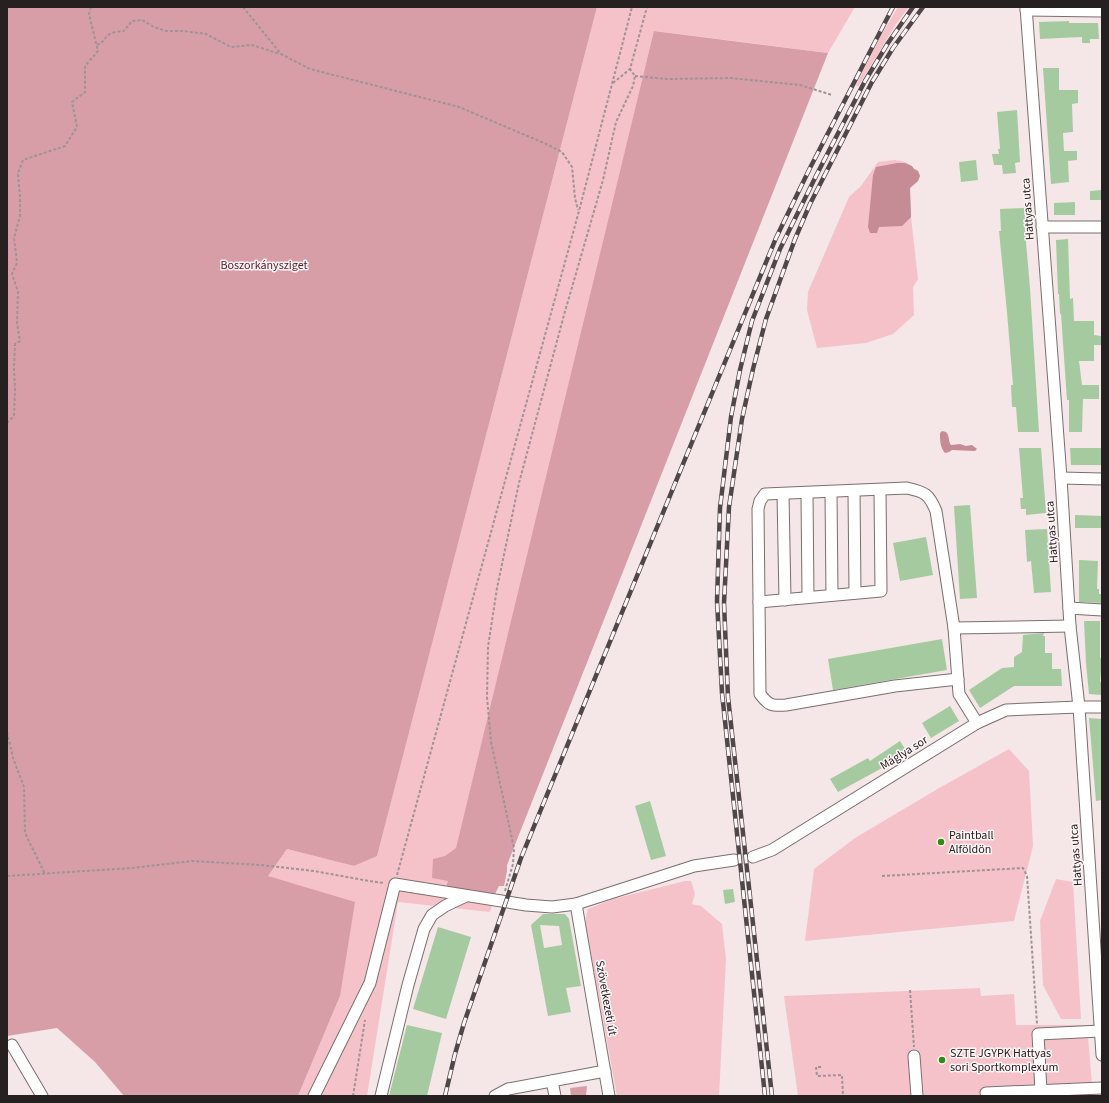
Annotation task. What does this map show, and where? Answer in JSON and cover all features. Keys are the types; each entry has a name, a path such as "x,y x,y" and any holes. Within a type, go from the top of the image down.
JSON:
{"street":[{"path":"1026,8 1102,11"},
{"name":"Hattyas utca","path":"1026,8 1061,478 1070,626 1079,707 1100,993 1100,1031 1102,1055"},
{"path":"1042,227 1102,227"},
{"path":"1061,478 1102,479"},
{"path":"958,679 895,686 775,706 767,703 760,694 758,510 760,501 765,494 907,488 923,492 931,501 936,512 954,628 958,679 959,694 977,723"},
{"path":"759,602 881,591 880,490"},
{"path":"854,491 855,593"},
{"path":"831,492 832,595"},
{"path":"807,493 808,598"},
{"path":"783,494 785,600"},
{"path":"1070,608 1102,610"},
{"path":"954,628 1070,626"},
{"name":"Máglya sor","path":"753,857 772,850 977,723 1006,710 1102,707"},
{"path":"314,1096 370,983 395,884 466,896 542,907 552,907 576,904 694,866 734,860"},
{"path":"380,1096 408,985 424,929 432,915 445,906 466,896"},
{"name":"Szövetkezeti út","path":"576,904 609,1096"},
{"path":"1041,1091 1038,1034 1100,1031"},
{"path":"12,1045 42,1096"},
{"path":"914,1056 917,1096"},
{"path":"494,1096 508,1089 606,1072"},
{"path":"552,1081 555,1096"},
{"path":"986,1093 1102,1088"}],"path":[{"path":"7,423 14,416 15,344 20,341 17,324 18,292 12,274 17,263 14,238 20,216 18,174 23,160 65,146 77,127 72,102 85,92 85,66 98,51 89,14 91,7"},
{"path":"243,7 281,54"},
{"path":"7,876 132,868 192,861 261,865 314,871 395,884 632,7"},
{"path":"612,83 630,69 647,7"},
{"path":"97,45 105,40 108,35 115,32 124,31 132,21 142,20 154,27 166,31 183,31 206,34 231,47 252,45 281,54 310,69 459,107 562,152 572,167 575,198 578,211"},
{"path":"502,901 513,864 514,848 491,742 488,697 488,647 497,588 520,483 562,322 603,180 616,122 633,86 635,76 630,69"},
{"path":"635,76 667,79 731,78 800,85 832,95"},
{"path":"7,732 13,758 24,787 24,833 46,874"},
{"path":"882,876 1024,868 1027,876 1038,1034"},
{"path":"910,990 914,1056"},
{"path":"353,1096 366,1013"},
{"path":"821,1067 816,1067 817,1076 842,1075 843,1096"}],"shaded area":[{"path":"597,7 855,7 828,53 655,31 447,887 495,894 490,912 398,902 367,1096 298,1096 340,996 268,876 287,849 354,866 377,855"},
{"path":"898,7 909,7 896,24 858,87 856,85 882,34"},
{"path":"895,160 908,164 918,171 920,176 918,181 910,188 911,217 918,279 913,287 914,315 893,334 866,343 817,348 807,310 808,292 849,197 861,186 878,162"},
{"path":"905,163 912,166 918,171 920,176 918,181 910,188 911,217 902,226 879,227 877,233 870,233 868,227 873,175 876,167"},
{"path":"942,431 946,432 951,445 972,445 977,449 975,451 952,450 945,453 940,441 940,433"},
{"name":"Paintball Alföldön","path":"1009,749 1029,771 1033,846 1014,921 805,941 814,869 855,838"},
{"path":"1056,879 1073,882 1081,1019 1061,1019 1043,985 1040,921"},
{"path":"685,881 691,881 695,894 692,904 701,906 722,924 726,959 719,1096 617,1096 585,922 588,909 613,899"},
{"name":"SZTE JGYPK Hattyas sori Sportkomplexum","path":"980,988 981,996 1014,994 1016,1025 1087,1025 1093,1096 798,1096 784,996"}],"green space":[{"name":"Boszorkánysziget","path":"7,7 597,7 377,856 354,866 287,849 268,876 355,902 340,996 298,1096 124,1096 95,1062 57,1028 7,1036"},
{"path":"654,31 828,53 507,865 504,886 499,886 495,894 446,887 448,881 432,878 433,859 445,856 456,848"},
{"path":"587,1086 586,1096 571,1096 570,1088"}],"building":[{"path":"1069,21 1069,23 1098,23 1099,39 1090,39 1090,43 1082,43 1082,37 1040,39 1039,22"},
{"path":"1043,68 1059,68 1059,90 1078,90 1078,103 1072,104 1073,132 1063,133 1064,151 1077,151 1077,160 1068,161 1069,182 1051,184"},
{"path":"1017,110 1020,162 1015,163 1016,173 1003,174 1002,165 994,165 992,154 999,154 998,149 1000,149 997,112"},
{"path":"976,160 978,180 961,182 959,162"},
{"path":"1102,190 1102,200 1090,200 1090,191"},
{"path":"1075,202 1075,215 1054,215 1054,203"},
{"path":"1024,208 1039,432 1018,432 1016,407 1012,407 1011,385 1013,385 999,231 1001,231 1000,209"},
{"path":"1068,239 1070,299 1073,298 1074,321 1094,321 1094,335 1101,336 1101,345 1094,345 1094,361 1079,361 1082,385 1099,385 1099,399 1083,399 1082,432 1069,432 1069,400 1067,400 1061,314 1058,294 1056,240"},
{"path":"1019,448 1041,448 1046,513 1026,515 1026,509 1021,509 1020,498 1023,498"},
{"path":"1070,448 1101,448 1101,465 1071,465"},
{"path":"970,505 977,598 960,599 954,506"},
{"path":"1075,515 1102,516 1102,528 1075,528"},
{"path":"1047,529 1051,592 1034,593 1031,561 1027,562 1025,530"},
{"path":"926,537 933,575 900,581 893,543"},
{"path":"1079,560 1098,561 1097,589 1099,589 1099,594 1102,594 1102,603 1079,602"},
{"path":"1084,621 1100,621 1100,658 1102,658 1100,682 1102,682 1102,695 1089,694"},
{"path":"1044,633 1045,653 1052,653 1052,669 1061,669 1062,686 1014,686 980,708 969,690 1002,668 1014,667 1014,657 1022,652 1023,635"},
{"path":"942,639 947,670 833,690 828,659"},
{"path":"950,706 959,721 931,738 922,723"},
{"path":"1089,718 1102,719 1102,800 1096,801"},
{"path":"900,741 907,752 884,767 838,792 830,779 868,758 870,761"},
{"path":"650,801 666,856 651,860 635,806"},
{"path":"733,889 735,902 725,904 723,890"},
{"path":"543,914 565,914 569,919 581,986 566,988 571,1012 548,1016 531,925","holes":["540,925 559,926 562,945 544,948"]},
{"path":"438,927 471,937 446,1019 413,1009"},
{"path":"407,1025 442,1033 427,1096 389,1096"}],"tunnel":[{"path":"734,860 753,857"}],"railway":[{"path":"445,1096 464,1023 521,858 776,238 810,168 893,7"},
{"path":"765,1096 722,693 717,601 720,508 731,417 740,370 752,321 780,249 865,81 888,43 913,7"},
{"path":"772,1096 728,697 724,603 729,507 742,419 753,369 766,319 795,239 810,204 872,82 893,48 923,7"}],"place":[{"name":"Paintball Alföldön","path":"941,842"},
{"name":"SZTE JGYPK Hattyas sori Sportkomplexum","path":"942,1060"}]}
